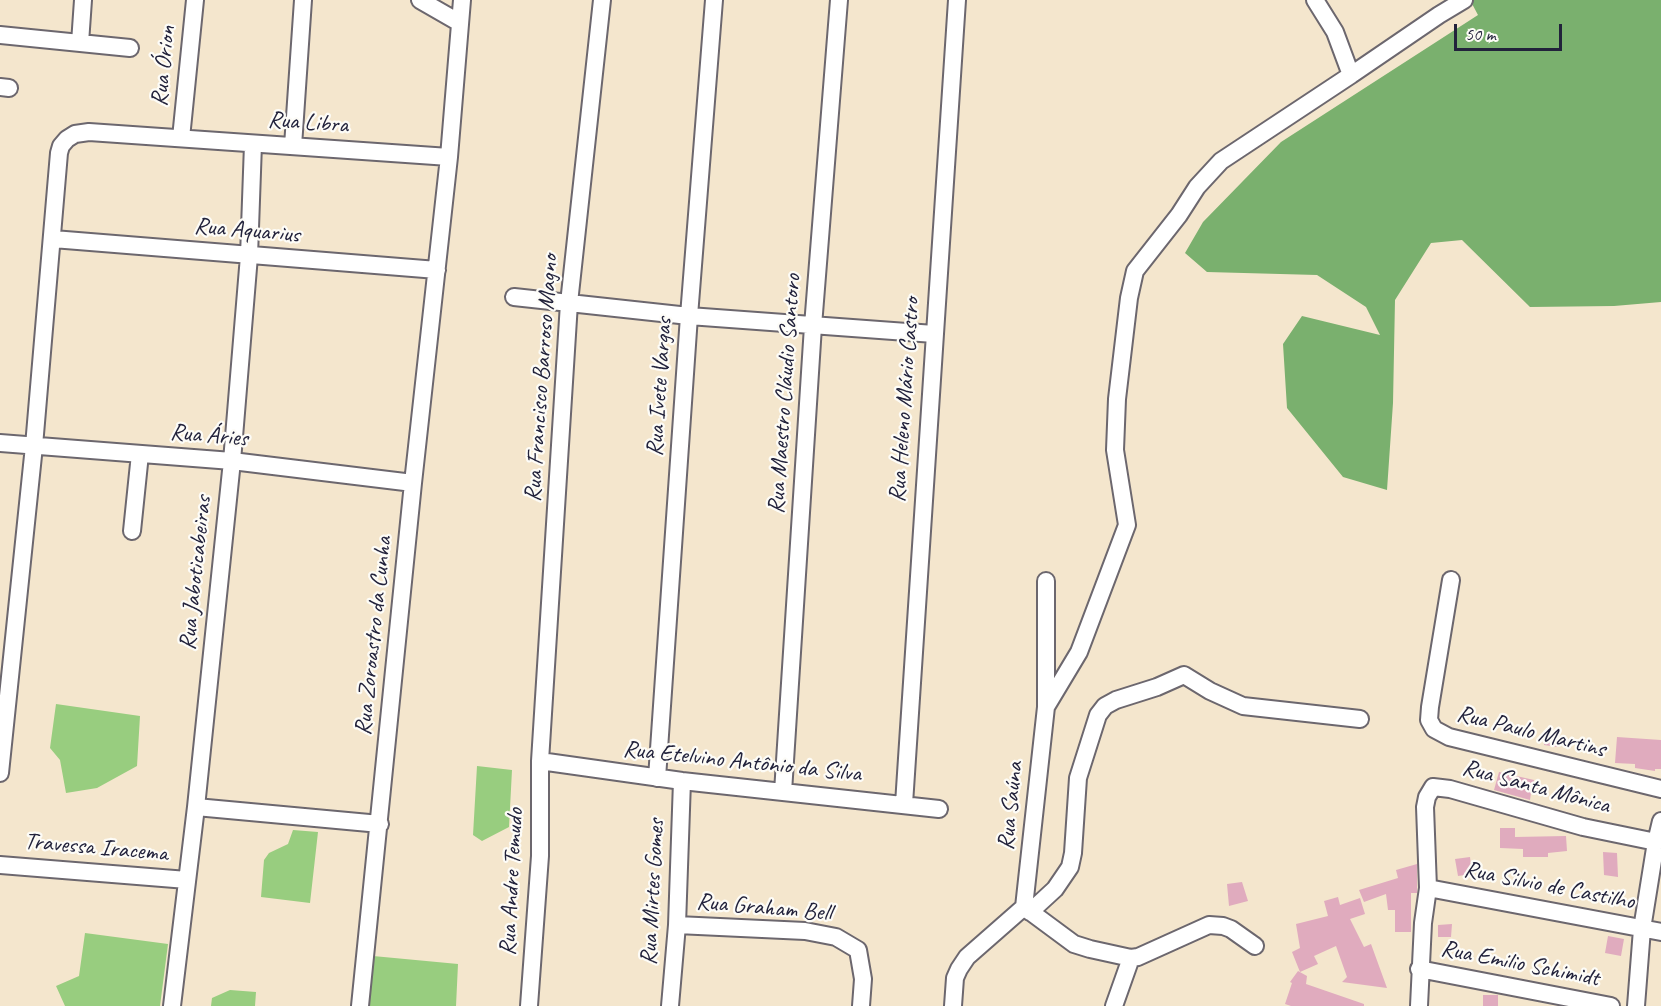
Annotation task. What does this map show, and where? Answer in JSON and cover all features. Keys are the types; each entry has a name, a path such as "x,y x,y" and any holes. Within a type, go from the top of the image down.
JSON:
{"street":[{"path":"80,43 83,0"},
{"name":"Rua Órion","path":"181,138 195,0"},
{"path":"292,146 303,0"},
{"path":"420,0 460,23"},
{"path":"437,270 462,0"},
{"name":"Rua Francisco Barroso Magno","path":"540,761 569,303 602,0"},
{"name":"Rua Ivete Vargas","path":"657,778 689,316 714,0"},
{"name":"Rua Maestro Cláudio Santoro","path":"783,792 813,326 839,0"},
{"name":"Rua Heleno Mário Castro","path":"904,804 956,0"},
{"path":"1315,0 1335,32 1351,75"},
{"path":"1046,707 1079,652 1127,525 1115,450 1117,399 1129,298 1135,271 1179,215 1197,187 1221,161 1464,0"},
{"path":"0,35 130,48"},
{"name":"Rua Libra","path":"53,239 59,153 67,139 75,134 88,132 448,157"},
{"name":"Rua Jaboticabeiras","path":"172,1006 196,807 232,461 249,256 253,144"},
{"path":"0,774 53,239"},
{"name":"Rua Aquarius","path":"53,239 437,270"},
{"name":"Rua Zoroastro da Cunha","path":"360,1006 437,270"},
{"path":"514,297 689,316 934,334"},
{"name":"Rua Áries","path":"0,443 232,461 413,483"},
{"path":"132,531 140,454"},
{"name":"Rua Paulo Martins","path":"1451,580 1430,707 1429,720 1434,729 1449,737 1661,789"},
{"name":"Rua Saúna","path":"1027,910 1046,707 1046,581"},
{"path":"953,1006 954,986 959,969 968,957 1055,889 1070,867 1073,854 1078,778 1098,714 1105,706 1184,675 1210,692 1243,706 1360,718"},
{"name":"Rua Etelvino Antônio da Silva","path":"540,761 657,778 939,809"},
{"name":"Rua Andre Temudo","path":"529,1006 540,856 540,761"},
{"name":"Rua Mirtes Gomes","path":"670,1006 677,925 682,781"},
{"name":"Rua Santa Mônica","path":"1428,888 1425,807 1427,797 1433,787 1450,789 1583,827 1656,842"},
{"path":"196,807 380,824"},
{"path":"1636,1006 1642,929 1661,821"},
{"name":"Travessa Iracema","path":"0,865 187,880"},
{"path":"1419,1006 1419,969 1428,888"},
{"name":"Rua Silvio de Castilho","path":"1428,888 1661,932"},
{"path":"1027,910 1074,944 1131,958 1138,957 1209,925 1231,929 1255,946"},
{"name":"Rua Graham Bell","path":"677,925 806,931 836,937 858,950 863,979 861,1006"},
{"path":"1114,1006 1131,958"},
{"name":"Rua Emilio Schimidt","path":"1419,969 1611,1006"}],"green space":[{"path":"1470,0 1661,0 1661,302 1614,306 1530,307 1462,240 1431,243 1395,300 1393,403 1387,490 1343,477 1287,408 1283,344 1302,316 1380,335 1366,307 1317,275 1207,272 1185,253 1203,222 1281,142 1478,15"},
{"path":"56,704 140,716 137,766 97,788 66,793 60,760 50,748"},
{"path":"477,766 512,770 509,827 482,841 473,835"},
{"path":"293,830 318,832 310,903 261,897 264,860 269,853 288,844"},
{"path":"85,933 168,944 160,1006 65,1006 56,986 79,976"},
{"path":"373,956 458,964 456,1006 368,1006"},
{"path":"230,990 256,992 255,1006 211,1006 212,998"}],"building":[{"path":"1546,733 1559,736 1557,747 1544,745"},
{"path":"1617,737 1661,740 1661,769 1655,769 1655,771 1635,768 1635,764 1615,763"},
{"path":"1499,772 1542,784 1540,795 1531,793 1530,800 1494,790"},
{"path":"1500,828 1515,828 1515,837 1566,836 1567,851 1548,853 1548,857 1523,857 1523,849 1500,848"},
{"path":"1603,852 1617,853 1618,877 1604,875"},
{"path":"1470,857 1472,874 1458,876 1455,859"},
{"path":"1417,864 1417,893 1411,893 1411,932 1395,932 1395,910 1388,910 1386,894 1364,902 1359,890 1398,878 1396,870"},
{"path":"1242,882 1248,901 1229,906 1227,884"},
{"path":"1338,897 1340,905 1360,898 1365,914 1350,919 1364,947 1371,944 1387,988 1342,982 1347,977 1336,946 1314,956 1318,964 1300,972 1292,952 1300,948 1296,924 1328,916 1324,901"},
{"path":"1452,924 1451,937 1438,937 1438,925"},
{"path":"1608,936 1624,939 1621,956 1605,953"},
{"path":"1298,971 1307,976 1306,984 1364,1004 1364,1006 1291,1006 1285,1004 1292,983 1290,982"},
{"path":"1483,995 1498,995 1498,1006 1483,1006"}]}
